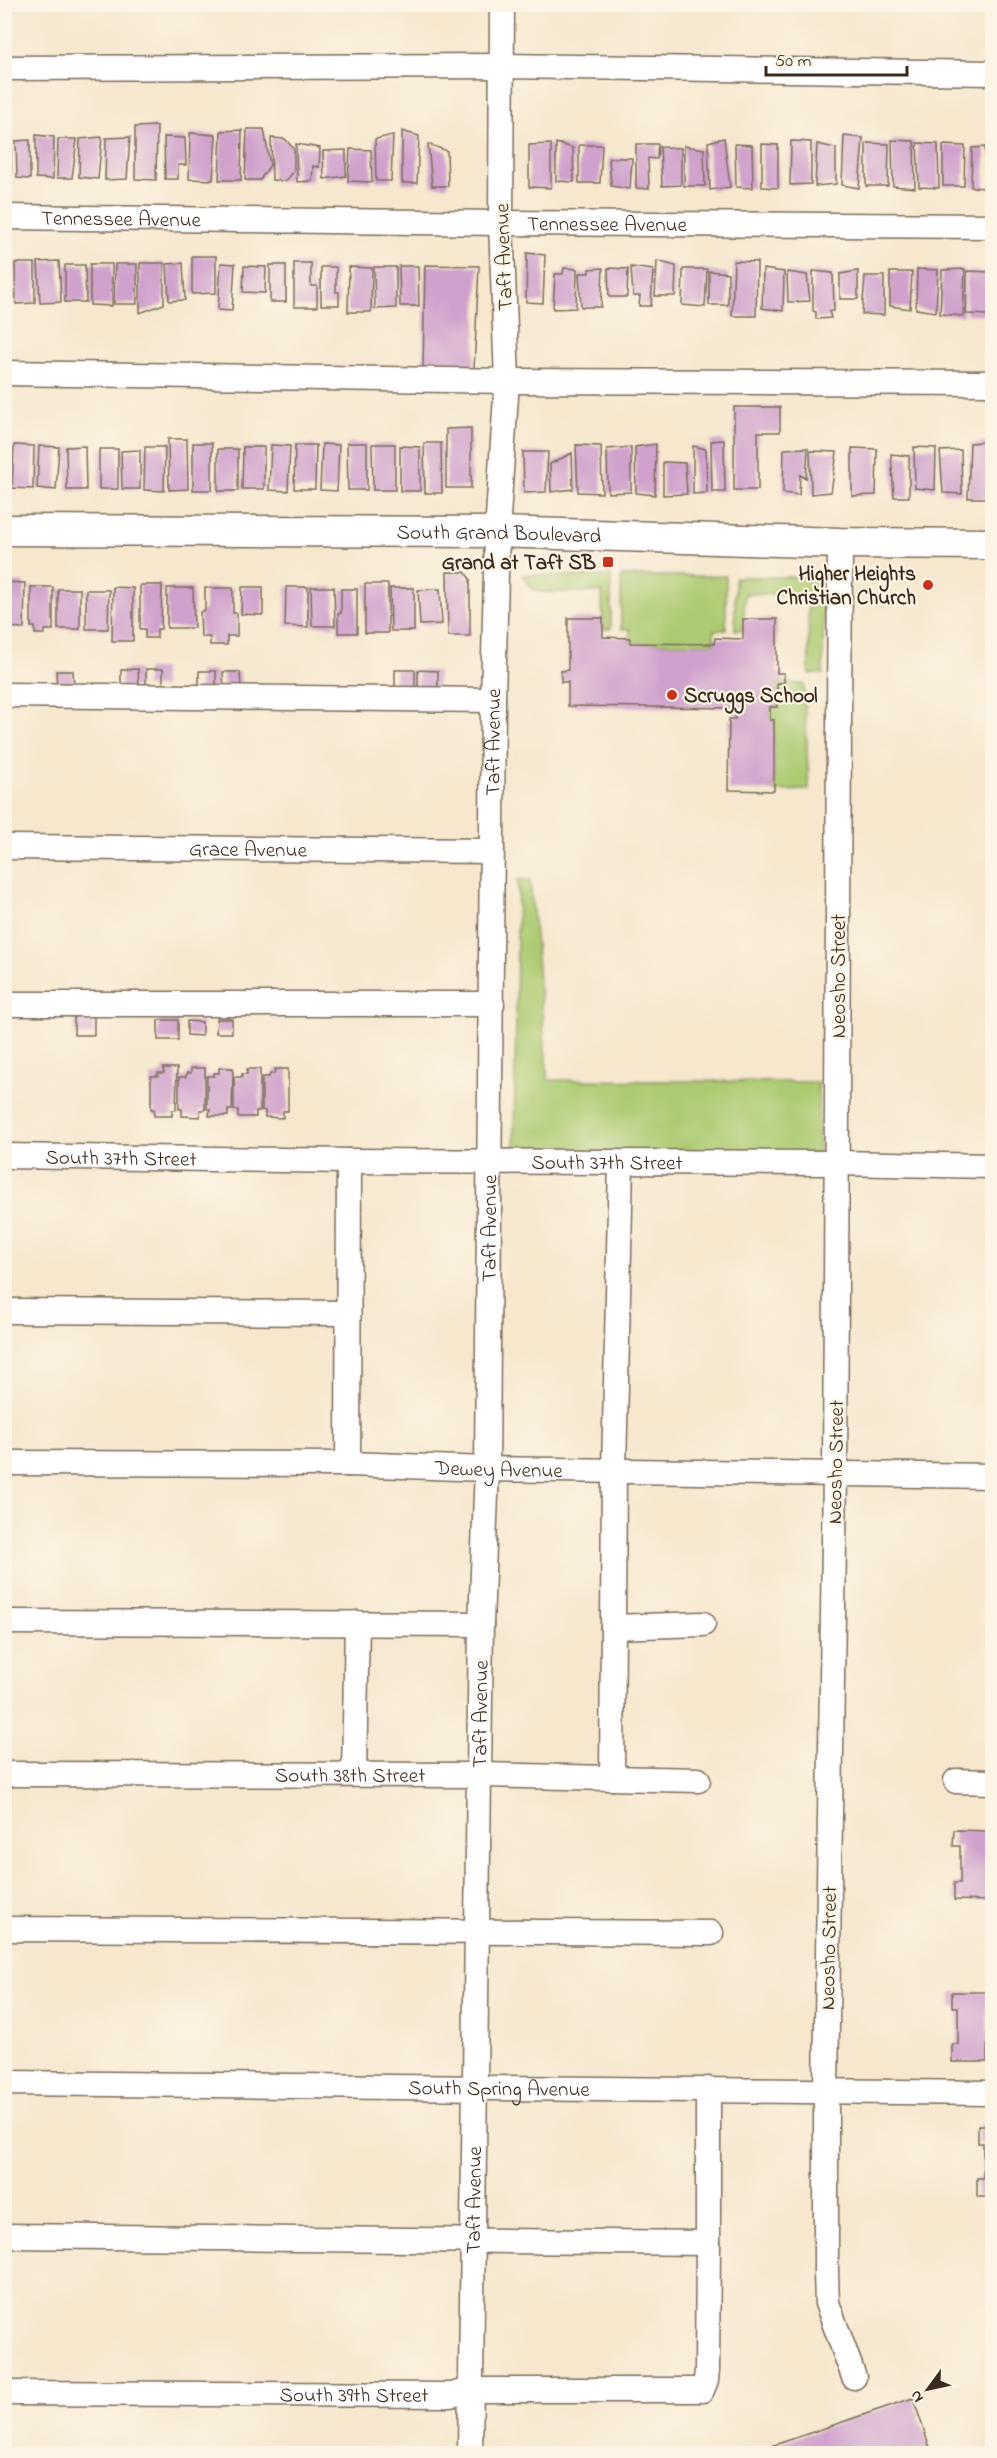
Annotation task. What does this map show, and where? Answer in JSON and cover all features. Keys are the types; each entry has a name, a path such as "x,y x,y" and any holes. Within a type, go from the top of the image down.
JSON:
{"main road":[{"name":"South Grand Boulevard","path":"4,530 496,532 840,543 993,544"}],"street":[{"name":"Taft Avenue","path":"470,2454 481,1774 481,1624 487,1469 493,700 496,532 507,381 501,223 502,4"},
{"path":"4,68 501,66 993,74"},
{"name":"Tennessee Avenue","path":"4,217 993,226"},
{"path":"4,373 507,381 993,383"},
{"name":"Neosho Street","path":"840,543 835,1474 826,2091 826,2303 854,2377"},
{"path":"4,695 493,700"},
{"name":"Grace Avenue","path":"4,847 492,851"},
{"path":"4,1004 492,1004"},
{"name":"South 37th Street","path":"4,1156 993,1166"},
{"path":"348,1464 349,1161"},
{"path":"612,1778 614,1471 621,1163"},
{"path":"4,1311 347,1313"},
{"name":"Dewey Avenue","path":"4,1463 348,1464 487,1469 993,1476"},
{"path":"4,1622 481,1624"},
{"path":"354,1774 357,1623"},
{"path":"613,1627 703,1624"},
{"name":"South 38th Street","path":"4,1774 481,1774 698,1780"},
{"path":"956,1781 993,1782"},
{"path":"4,1929 477,1930 711,1934"},
{"name":"South Spring Avenue","path":"4,2083 993,2093"},
{"path":"4,2236 708,2243 708,2089"},
{"name":"South 39th Street","path":"4,2393 451,2395 470,2390 702,2390 707,2369 708,2243"}],"green space":[{"path":"523,575 611,576 611,629 603,629 602,592 540,592 532,588"},
{"path":"621,576 726,576 726,630 714,630 714,644 630,643 630,629 621,629"},
{"path":"735,577 824,577 823,674 809,674 808,594 745,594 743,630 735,630"},
{"path":"777,683 804,684 809,790 774,791 774,720 770,720 770,707 777,707"},
{"path":"518,880 530,880 548,1080 818,1082 819,1154 524,1152 514,1147"}],"building":[{"path":"893,4 914,4 915,8 893,7"},
{"path":"157,126 156,180 135,179 135,127"},
{"path":"4,128 11,129 11,178 4,178"},
{"path":"247,129 264,129 270,165 260,180 245,180"},
{"path":"242,130 241,180 219,180 221,131"},
{"path":"402,131 419,136 417,183 402,183"},
{"path":"190,133 216,135 213,180 189,179"},
{"path":"36,135 54,137 53,179 36,178"},
{"path":"393,135 391,181 376,181 375,139"},
{"path":"844,136 863,138 859,188 842,185"},
{"path":"102,137 98,179 79,177 80,139"},
{"path":"130,137 127,179 105,180 106,138"},
{"path":"164,137 185,138 186,165 178,165 178,179 165,179"},
{"path":"271,138 285,139 294,149 294,171 286,181 272,180"},
{"path":"724,138 730,187 710,190 708,142"},
{"path":"58,139 77,139 72,178 57,178"},
{"path":"30,140 30,179 17,178 16,141"},
{"path":"892,140 914,141 915,188 893,186"},
{"path":"791,141 811,142 811,184 790,185"},
{"path":"556,143 573,148 574,182 556,181"},
{"path":"866,143 889,144 888,186 866,186"},
{"path":"917,143 938,144 939,188 919,187"},
{"path":"296,144 320,148 319,167 313,166 312,181 297,182"},
{"path":"428,144 447,151 448,186 432,186"},
{"path":"551,144 551,188 529,187 529,145"},
{"path":"636,144 658,144 657,159 648,158 649,189 636,188"},
{"path":"735,144 752,145 753,188 736,187"},
{"path":"762,144 778,145 778,188 762,187"},
{"path":"817,144 836,148 836,184 815,186"},
{"path":"579,145 602,145 600,183 579,183"},
{"path":"943,145 965,146 964,186 943,186"},
{"path":"684,146 704,149 705,186 684,186"},
{"path":"660,147 681,148 681,185 662,186"},
{"path":"985,147 985,188 971,187 972,148"},
{"path":"350,149 371,150 372,182 348,181"},
{"path":"346,150 346,176 324,179 323,151"},
{"path":"609,158 632,158 630,189 611,186"},
{"path":"527,253 545,255 543,303 526,302"},
{"path":"192,256 216,256 216,293 192,294"},
{"path":"59,261 61,302 40,303 38,262"},
{"path":"657,261 676,266 675,296 655,296"},
{"path":"734,261 757,262 756,316 732,316"},
{"path":"11,263 11,307 5,307 5,264"},
{"path":"15,263 35,263 35,303 16,304"},
{"path":"140,263 164,263 164,304 140,313"},
{"path":"183,263 185,300 169,301 167,264"},
{"path":"221,263 235,264 232,311 218,310"},
{"path":"294,263 311,263 311,286 317,286 317,307 294,307"},
{"path":"90,264 112,264 112,306 90,305"},
{"path":"115,264 137,264 137,304 114,304"},
{"path":"65,265 85,265 86,302 65,302"},
{"path":"270,265 286,265 286,302 270,302"},
{"path":"425,265 479,266 474,369 423,368"},
{"path":"244,266 266,267 265,293 243,292"},
{"path":"399,266 418,266 419,306 400,306"},
{"path":"321,267 336,267 336,292 339,292 339,305 321,305"},
{"path":"349,267 372,268 371,312 348,312"},
{"path":"374,267 396,267 396,308 375,309"},
{"path":"631,267 653,270 651,306 639,306 640,296 633,296"},
{"path":"564,268 577,269 576,308 553,309 555,274 563,274"},
{"path":"603,268 601,307 581,307 579,273 589,273 589,269"},
{"path":"608,268 628,269 627,297 609,297"},
{"path":"683,269 707,269 705,307 682,305"},
{"path":"763,269 784,272 783,311 762,308"},
{"path":"917,269 938,270 936,312 916,309"},
{"path":"965,269 963,316 940,314 942,270"},
{"path":"709,271 728,273 728,305 709,305"},
{"path":"813,271 833,273 834,311 829,311 831,318 816,319 816,312 813,311"},
{"path":"858,271 858,299 840,299 840,274"},
{"path":"967,271 991,272 989,315 966,314"},
{"path":"787,272 807,275 810,301 788,302"},
{"path":"890,272 912,272 910,309 890,306"},
{"path":"865,276 884,276 884,315 862,314"},
{"path":"734,407 780,407 780,432 758,432 758,490 734,490"},
{"path":"471,428 471,488 446,488 446,429"},
{"path":"168,439 187,439 188,489 169,490"},
{"path":"724,440 725,492 712,492 711,441"},
{"path":"992,441 992,498 968,498 970,443"},
{"path":"193,443 212,443 212,490 193,490"},
{"path":"347,443 367,443 367,490 348,490"},
{"path":"424,443 441,443 442,493 425,493"},
{"path":"322,444 339,445 337,491 320,490"},
{"path":"372,444 395,444 395,490 373,490"},
{"path":"656,444 655,495 636,493 635,447"},
{"path":"14,445 34,446 33,489 12,488"},
{"path":"271,445 290,446 288,491 269,490"},
{"path":"295,445 316,445 315,489 294,489"},
{"path":"576,445 601,446 602,493 578,492"},
{"path":"39,446 59,447 56,490 37,488"},
{"path":"85,446 86,490 67,490 66,447"},
{"path":"400,446 420,447 420,491 400,491"},
{"path":"693,446 706,449 707,493 693,494"},
{"path":"145,447 165,447 164,491 144,490"},
{"path":"243,447 264,447 264,489 242,489"},
{"path":"631,447 631,492 608,493 607,449"},
{"path":"914,447 936,448 935,490 915,488"},
{"path":"808,448 806,478 800,475 799,495 783,493 784,449"},
{"path":"852,448 877,449 876,495 852,496"},
{"path":"99,449 118,449 118,489 99,489"},
{"path":"218,449 238,449 238,491 218,491"},
{"path":"140,450 140,489 122,489 121,451"},
{"path":"961,450 962,494 943,493 940,451"},
{"path":"810,451 837,452 831,492 811,494"},
{"path":"523,452 548,452 546,492 524,493"},
{"path":"572,453 573,489 551,492 550,464"},
{"path":"891,454 909,456 909,497 894,497"},
{"path":"663,462 685,463 687,494 663,495"},
{"path":"447,572 465,572 470,579 470,636 448,636"},
{"path":"4,582 25,583 24,628 4,627"},
{"path":"365,584 388,584 388,633 365,633"},
{"path":"140,585 162,585 161,629 157,629 157,638 145,638 145,629 140,629"},
{"path":"31,587 53,587 53,630 45,630 45,634 35,634 35,627 31,627"},
{"path":"113,587 133,588 133,641 112,641"},
{"path":"242,587 263,587 263,615 241,614"},
{"path":"286,587 308,587 308,627 285,626"},
{"path":"311,587 334,587 335,626 312,626"},
{"path":"167,588 193,588 194,628 167,628"},
{"path":"205,588 233,588 233,613 237,613 237,636 227,636 227,645 210,645 210,637 201,637 200,612 205,610"},
{"path":"390,588 414,588 414,631 391,631"},
{"path":"58,589 80,589 80,629 58,629"},
{"path":"341,589 357,589 357,633 338,633"},
{"path":"440,589 442,624 420,625 418,590"},
{"path":"86,590 109,590 108,629 86,629"},
{"name":"Scruggs School","path":"568,618 603,618 603,637 630,638 630,643 714,644 715,638 743,639 743,619 777,619 777,673 784,673 784,683 777,683 777,707 770,707 770,720 774,720 774,791 728,790 729,719 735,719 735,708 568,706 568,682 561,682 561,671 568,670"},
{"path":"138,669 139,687 121,688 121,670"},
{"path":"146,669 163,669 163,687 146,687"},
{"path":"395,670 415,670 415,690 395,690"},
{"path":"418,670 438,671 438,691 418,690"},
{"path":"56,671 73,671 74,688 57,689"},
{"path":"199,671 216,671 216,689 199,689"},
{"path":"223,672 240,672 241,689 224,690"},
{"path":"74,1015 94,1015 94,1035 74,1035"},
{"path":"217,1019 232,1019 232,1033 216,1033"},
{"path":"158,1020 178,1020 178,1040 158,1040"},
{"path":"187,1021 202,1022 202,1036 187,1035"},
{"path":"163,1068 177,1068 176,1110 172,1110 172,1116 154,1116 154,1109 151,1109 151,1076 164,1073"},
{"path":"191,1068 205,1068 205,1110 200,1110 200,1117 182,1116 182,1109 179,1109 179,1077 186,1077 187,1073 191,1073"},
{"path":"219,1068 233,1068 232,1110 228,1110 228,1116 209,1116 207,1076 219,1073"},
{"path":"247,1069 260,1069 260,1111 256,1111 256,1117 238,1117 238,1110 234,1110 234,1077 247,1074"},
{"path":"275,1069 288,1069 288,1111 283,1111 283,1118 265,1117 265,1111 262,1110 262,1077 274,1074"},
{"path":"954,1830 989,1831 988,1901 954,1900 954,1883 960,1883 960,1846 953,1846"},
{"path":"952,1992 988,1992 987,2062 952,2062 952,2044 958,2044 958,2007 952,2007"},
{"path":"978,2125 992,2125 992,2197 977,2197 977,2178 983,2178 983,2143 978,2143"},
{"path":"913,2398 932,2454 751,2454 751,2453"}],"place":[{"name":"Grand at Taft SB","path":"608,562"},
{"name":"Higher Heights Christian Church","path":"928,585"},
{"name":"Scruggs School","path":"672,695"}]}
